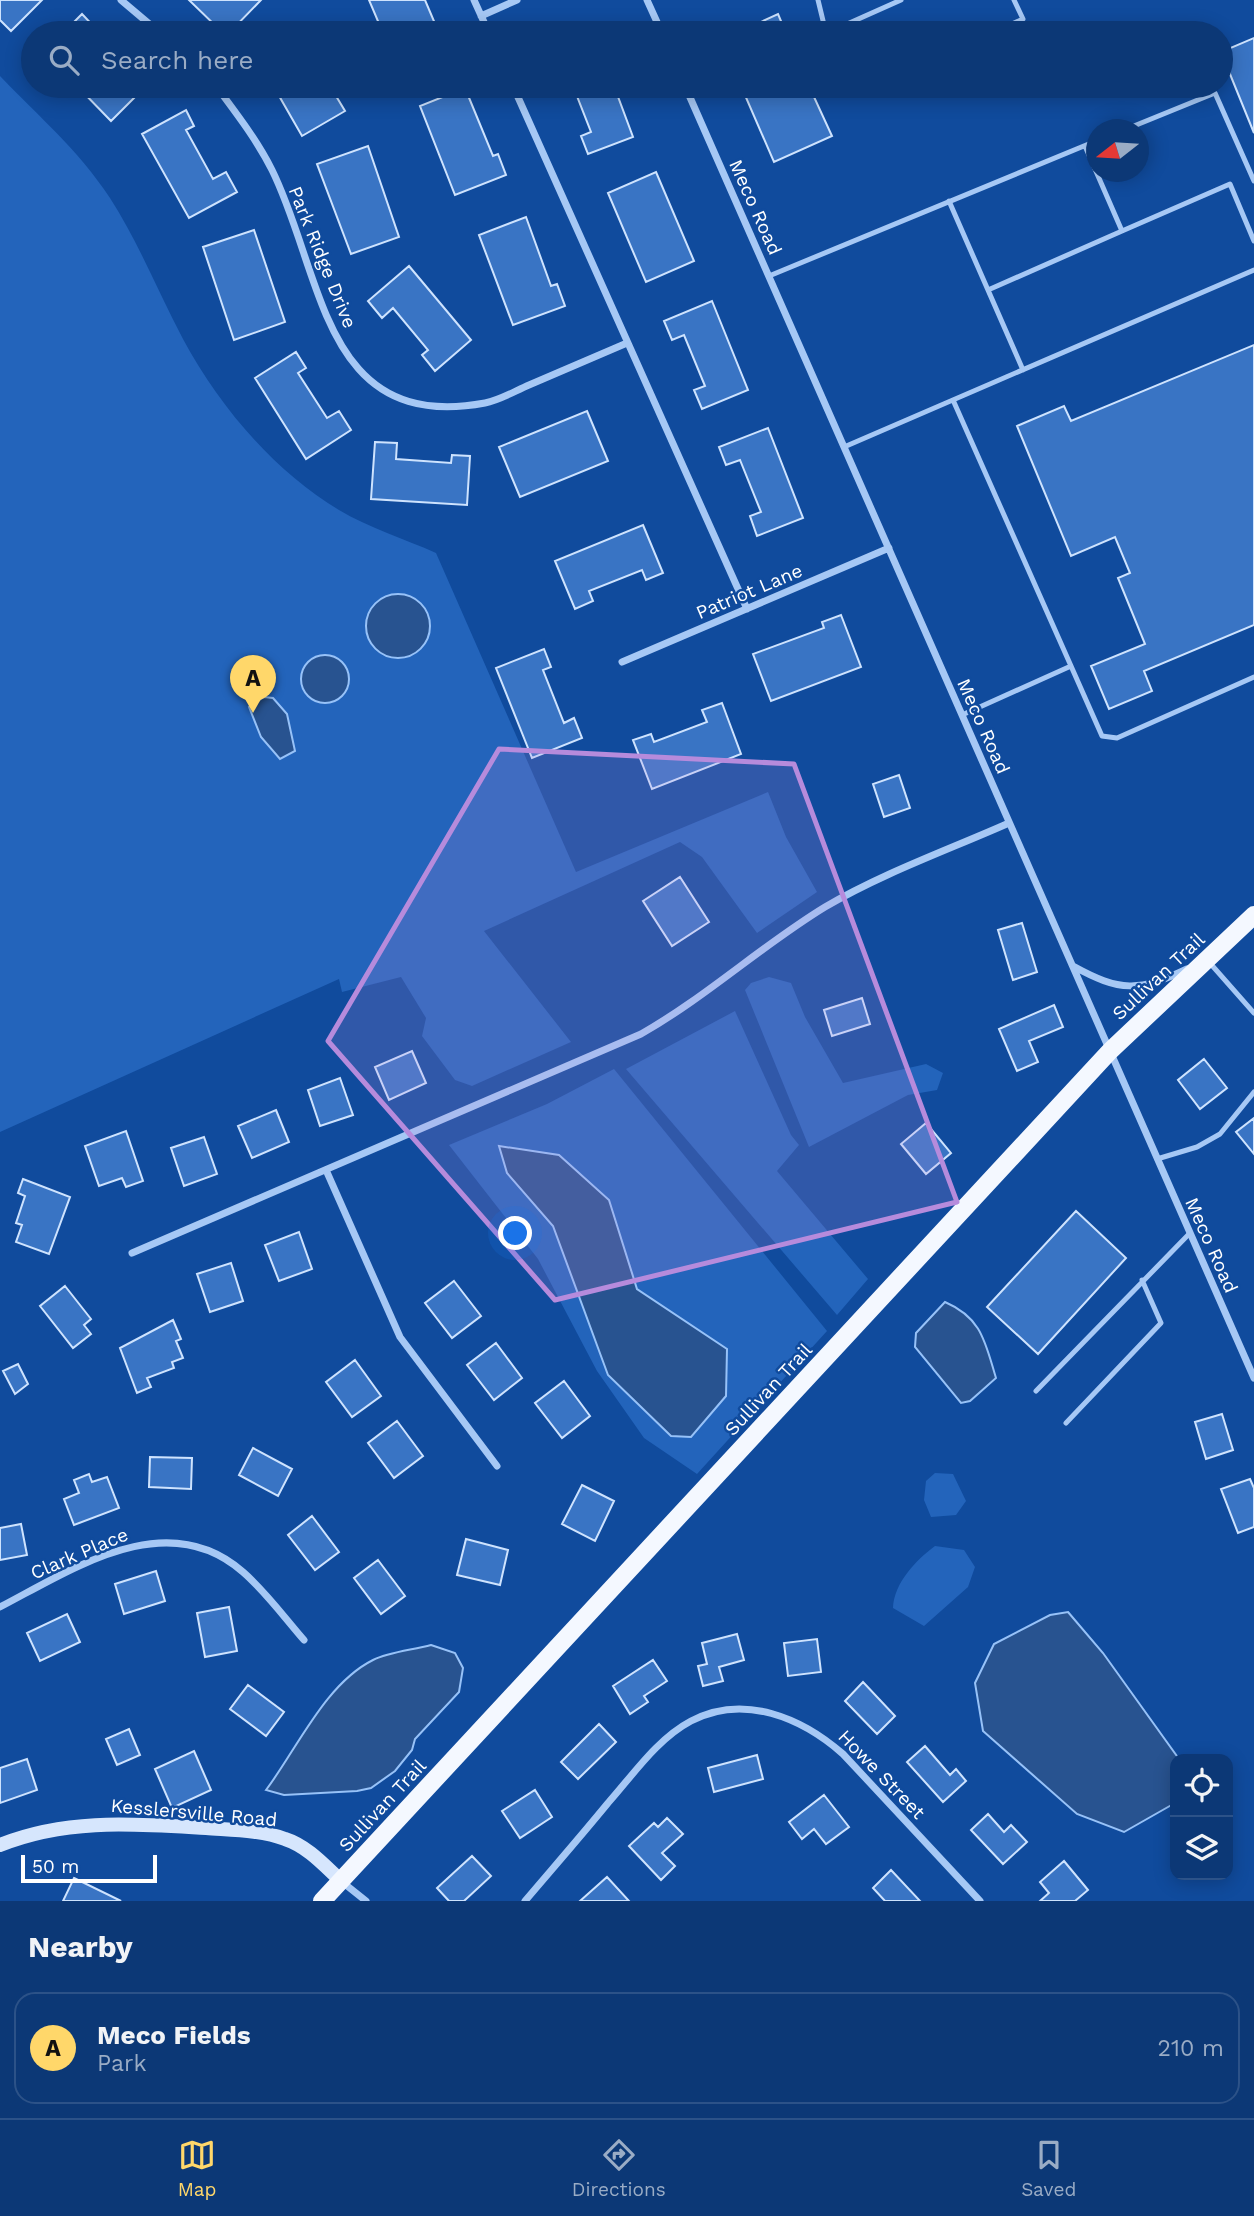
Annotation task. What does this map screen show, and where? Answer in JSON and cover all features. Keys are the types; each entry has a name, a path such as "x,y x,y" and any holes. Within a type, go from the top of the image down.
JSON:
{"main road":[{"name":"Sullivan Trail","path":"321,1901 1110,1051 1254,915"},
{"name":"Kesslersville Road","path":"0,1845 40,1832 95,1823 246,1831 287,1839 307,1850 340,1880"}],"street":[{"path":"121,0 146,21"},
{"path":"474,0 483,21"},
{"path":"481,16 517,0"},
{"path":"647,0 657,21"},
{"name":"Park Ridge Drive","path":"225,98 245,125 272,171 334,333 354,364 374,387 406,401 444,407 488,402 627,343"},
{"path":"518,98 747,608"},
{"name":"Meco Road","path":"690,98 1254,1378"},
{"name":"Patriot Lane","path":"622,662 889,548"},
{"path":"132,1254 641,1034 690,1006 767,947 825,908 883,878 1009,823"},
{"path":"1073,966 1102,982 1130,988 1156,984 1207,959"},
{"path":"326,1170 400,1336 414,1360 497,1466"},
{"name":"Clark Place","path":"0,1607 107,1554 137,1544 169,1542 218,1554 242,1571 304,1640"},
{"name":"Howe Street","path":"525,1901 654,1750 691,1721 724,1711 742,1710 782,1716 820,1734 980,1901"},
{"name":"Kesslersville Road","path":"340,1880 366,1901"}],"lane":[{"path":"818,0 824,21"},
{"path":"854,21 901,0"},
{"path":"1014,0 1023,19 1019,21"},
{"path":"1149,120 1203,98"},
{"path":"1217,98 1254,181"},
{"path":"769,276 1085,146 1122,231"},
{"path":"988,290 1230,184 1251,227 1254,241"},
{"path":"949,201 1023,370"},
{"path":"844,447 1254,270"},
{"path":"953,400 1102,736 1116,738 1254,677"},
{"path":"962,715 1071,666"},
{"path":"1207,959 1254,1013"},
{"path":"1157,1159 1197,1147 1220,1134 1254,1092"},
{"path":"1036,1391 1190,1233"},
{"path":"1066,1423 1161,1323 1142,1280"}],"highlighted area":[{"path":"499,749 794,764 957,1202 555,1300 328,1041"}],"shaded area":[{"path":"0,76 71,148 110,198 197,364 250,435 292,476 339,510 436,553 576,872 768,792 786,837 817,892 757,933 702,857 680,842 484,931 571,1042 472,1086 455,1080 422,1036 426,1018 401,977 342,992 339,979 0,1132"},
{"path":"398,594 410,596 421,603 428,614 428,638 421,649 410,656 398,658 386,656 375,649 368,638 366,626 368,614 375,603 386,596"},
{"path":"325,655 342,662 349,679 342,696 325,703 308,696 301,679 308,662"},
{"path":"264,697 273,698 287,714 295,751 280,759 261,737 249,707"},
{"path":"769,977 791,983 805,1017 843,1083 926,1064 943,1073 937,1090 908,1095 809,1147 745,990 751,983"},
{"path":"735,1011 791,1135 799,1145 777,1171 868,1279 837,1315 626,1069"},
{"path":"614,1069 827,1331 697,1474 644,1438 597,1371 538,1259 449,1145 547,1104"},
{"path":"499,1146 559,1155 609,1200 637,1289 727,1349 726,1396 691,1437 671,1436 608,1375 553,1226 507,1173"},
{"path":"945,1302 967,1316 980,1332 996,1378 970,1401 961,1403 915,1347 916,1333"},
{"path":"935,1473 953,1474 966,1501 956,1515 931,1517 924,1500 926,1481"},
{"path":"935,1546 964,1550 975,1567 968,1587 924,1626 893,1608 894,1599 907,1573"},
{"path":"1068,1612 1103,1653 1175,1754 1170,1754 1170,1806 1124,1832 1077,1814 983,1731 975,1683 994,1644 1050,1615"},
{"path":"431,1645 455,1653 463,1668 459,1692 415,1739 412,1750 395,1771 371,1788 357,1791 284,1795 266,1790 313,1719 340,1685 379,1657"}],"building":[{"path":"0,0 42,0 11,31 0,20"},
{"path":"189,0 261,0 241,21 211,21"},
{"path":"369,0 425,0 434,21 378,21"},
{"path":"82,14 89,21 75,21"},
{"path":"778,14 781,21 763,21"},
{"path":"1254,38 1254,133 1233,81 1233,47"},
{"path":"89,98 134,98 111,121"},
{"path":"280,98 337,98 345,111 302,136"},
{"path":"440,98 469,98 493,156 498,154 506,175 455,195 420,106"},
{"path":"578,98 618,98 633,137 588,154 581,136 591,132"},
{"path":"746,98 815,98 832,136 774,162"},
{"path":"186,110 194,126 186,130 213,179 226,172 237,192 189,218 142,134"},
{"path":"368,146 399,237 351,254 317,164"},
{"path":"656,172 694,261 646,282 608,193"},
{"path":"526,217 551,286 557,284 565,306 513,325 479,235"},
{"path":"254,230 285,322 234,340 203,247"},
{"path":"409,266 471,340 435,371 422,355 428,350 393,308 382,318 368,301"},
{"path":"712,301 748,390 702,409 694,390 705,386 684,335 672,340 664,321"},
{"path":"1254,345 1254,625 1144,671 1152,691 1109,709 1091,666 1145,644 1118,578 1130,573 1115,537 1071,556 1017,426 1064,406 1071,421"},
{"path":"296,352 306,368 298,373 327,418 339,411 351,430 306,459 255,378"},
{"path":"587,411 608,461 520,497 499,447"},
{"path":"768,428 803,518 757,536 750,516 761,512 740,460 726,465 719,447"},
{"path":"375,442 397,443 396,459 451,463 452,455 470,456 467,505 371,499"},
{"path":"643,525 663,573 646,580 642,570 589,591 593,601 575,609 555,561"},
{"path":"841,615 861,667 771,701 753,654 824,628 822,622"},
{"path":"544,649 551,667 543,670 564,723 574,718 582,738 532,758 496,668"},
{"path":"722,703 741,754 652,789 633,740 651,734 654,742 707,722 702,710"},
{"path":"899,775 910,808 884,817 873,784"},
{"path":"680,877 709,922 672,946 643,901"},
{"path":"1022,923 1037,972 1013,980 998,930"},
{"path":"862,998 870,1024 832,1036 824,1010"},
{"path":"1054,1005 1063,1027 1029,1041 1038,1062 1017,1071 999,1029"},
{"path":"412,1051 426,1083 389,1100 375,1067"},
{"path":"1204,1059 1227,1088 1200,1109 1178,1080"},
{"path":"340,1078 353,1115 320,1126 308,1090"},
{"path":"276,1110 289,1142 252,1158 238,1126"},
{"path":"1254,1118 1254,1154 1236,1132"},
{"path":"926,1123 951,1153 926,1174 901,1144"},
{"path":"126,1131 143,1181 126,1187 122,1178 99,1186 85,1146"},
{"path":"204,1137 217,1174 184,1186 171,1148"},
{"path":"23,1179 70,1197 49,1254 16,1242 22,1225 16,1223 25,1196 18,1193"},
{"path":"1076,1211 1126,1258 1038,1354 987,1307"},
{"path":"299,1232 312,1269 279,1281 265,1245"},
{"path":"231,1263 243,1301 210,1312 197,1274"},
{"path":"454,1281 481,1316 452,1338 425,1303"},
{"path":"65,1286 91,1319 84,1325 91,1334 73,1348 40,1306"},
{"path":"173,1320 181,1339 176,1341 183,1358 172,1362 174,1368 147,1378 151,1387 137,1393 120,1348"},
{"path":"496,1343 522,1378 494,1400 467,1365"},
{"path":"355,1360 381,1396 352,1417 326,1382"},
{"path":"18,1364 28,1384 15,1394 3,1371"},
{"path":"564,1381 590,1416 562,1438 535,1403"},
{"path":"1222,1414 1233,1450 1206,1459 1195,1422"},
{"path":"397,1421 423,1456 394,1478 368,1443"},
{"path":"253,1448 292,1469 278,1496 239,1475"},
{"path":"150,1457 192,1458 191,1489 149,1487"},
{"path":"89,1474 92,1482 107,1477 119,1508 74,1525 64,1499 79,1493 74,1480"},
{"path":"1250,1479 1254,1488 1254,1527 1238,1533 1221,1489"},
{"path":"582,1485 614,1501 595,1541 562,1524"},
{"path":"312,1516 339,1552 315,1570 288,1535"},
{"path":"21,1524 27,1555 0,1560 0,1528"},
{"path":"466,1539 508,1550 500,1585 457,1575"},
{"path":"378,1560 405,1596 381,1614 354,1578"},
{"path":"156,1571 165,1601 124,1614 115,1584"},
{"path":"229,1607 237,1651 205,1657 197,1613"},
{"path":"67,1614 80,1642 40,1661 27,1633"},
{"path":"737,1634 744,1660 719,1667 723,1681 703,1686 698,1666 707,1664 702,1643"},
{"path":"817,1639 821,1672 788,1676 784,1643"},
{"path":"653,1660 667,1681 644,1696 648,1702 630,1714 613,1686"},
{"path":"863,1682 895,1716 877,1734 845,1701"},
{"path":"248,1685 284,1712 266,1736 230,1709"},
{"path":"599,1724 616,1742 578,1779 561,1762"},
{"path":"129,1729 140,1755 117,1765 106,1739"},
{"path":"925,1746 950,1775 956,1769 966,1781 943,1802 907,1762"},
{"path":"194,1751 211,1790 172,1808 155,1769"},
{"path":"757,1755 763,1779 714,1792 708,1768"},
{"path":"27,1759 37,1790 0,1803 0,1768"},
{"path":"535,1790 552,1817 520,1838 502,1811"},
{"path":"824,1795 849,1827 826,1844 814,1829 802,1839 789,1822"},
{"path":"988,1814 1004,1832 1011,1825 1027,1842 1003,1864 971,1830"},
{"path":"667,1818 683,1834 662,1853 675,1866 661,1880 629,1846 654,1823 658,1827"},
{"path":"472,1856 491,1876 464,1901 449,1901 437,1888"},
{"path":"1064,1861 1088,1890 1075,1901 1040,1901 1049,1893 1040,1882"},
{"path":"891,1870 920,1901 885,1901 873,1888"},
{"path":"607,1877 629,1901 580,1901"},
{"path":"74,1878 121,1901 63,1901"}],"place":[{"name":"Meco Fields","path":"253,713"}]}
